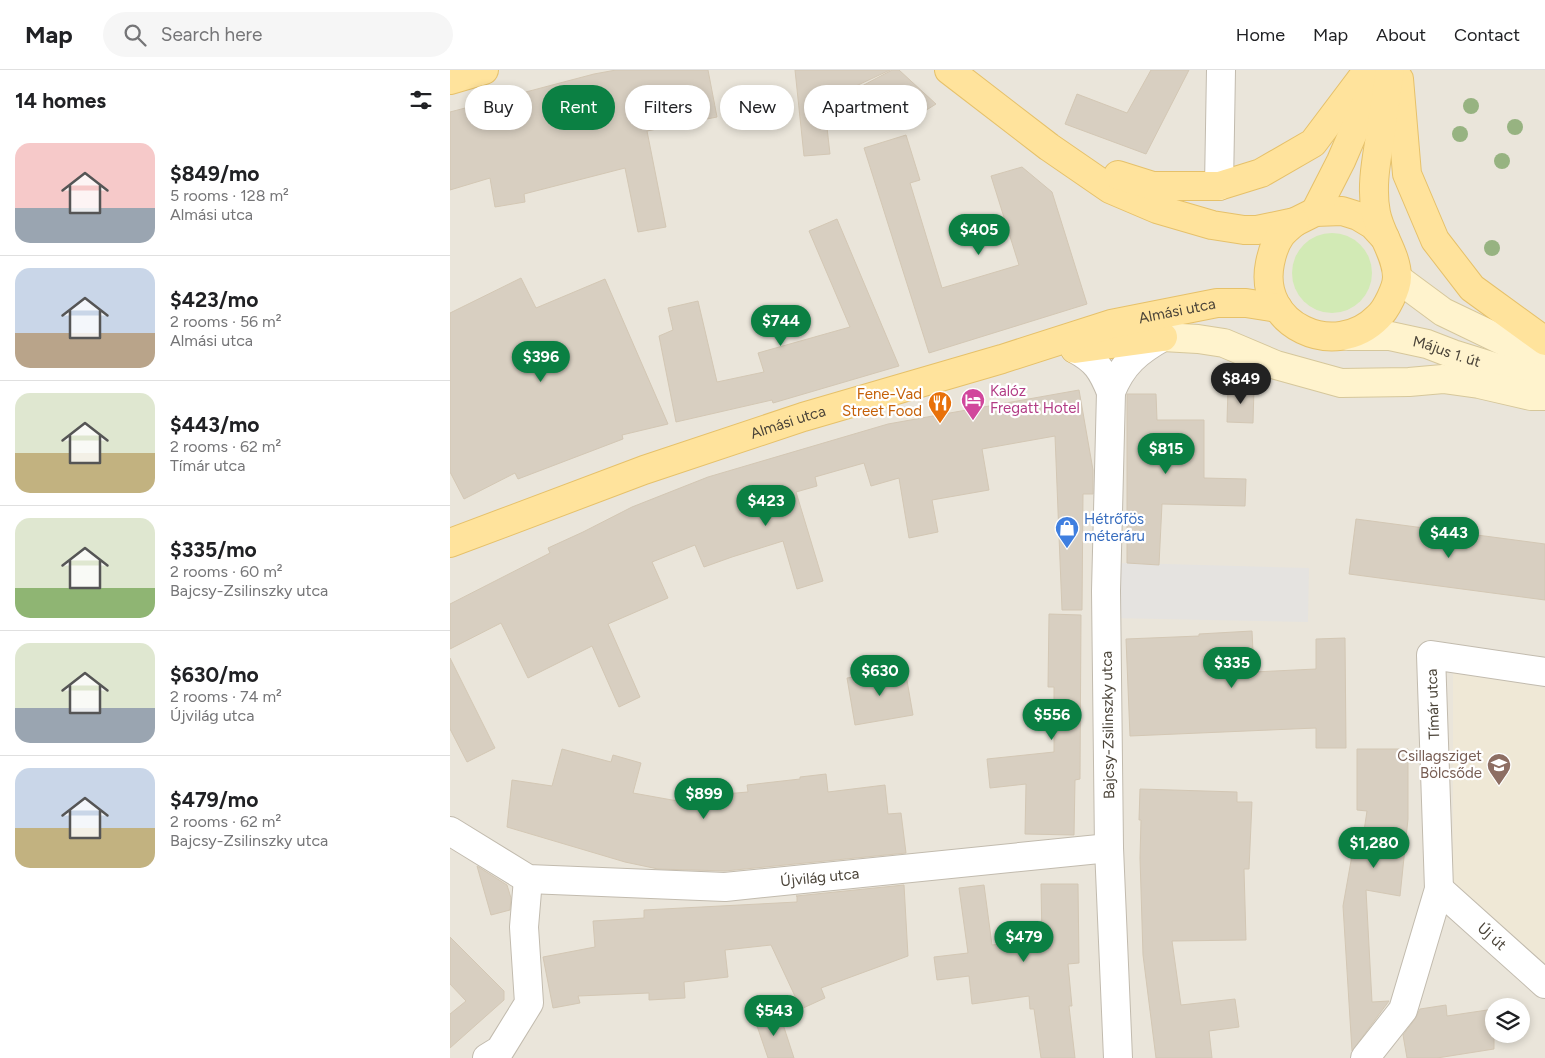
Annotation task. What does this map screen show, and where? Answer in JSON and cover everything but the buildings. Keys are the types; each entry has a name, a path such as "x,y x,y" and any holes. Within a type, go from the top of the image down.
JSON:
{"main road":[{"path":"450,80 484,70"},
{"path":"949,70 1049,146 1110,189 1157,209 1212,226 1244,230 1257,230 1305,217 1342,211 1358,216 1373,225 1385,238"},
{"path":"1049,146 1097,168 1153,186 1219,186 1261,173 1313,143 1368,70"},
{"path":"1380,70 1341,161 1305,217 1281,235 1272,252 1268,271 1270,290 1278,308 1291,323 1309,333 1328,337 1348,336 1365,328 1379,317 1390,301 1397,278 1394,260 1376,214 1374,198 1374,173 1390,70"},
{"path":"1399,70 1407,174 1435,240 1472,288 1545,341"},
{"name":"Május 1. út","path":"1397,278 1443,312 1545,361"},
{"name":"Almási utca","path":"450,542 644,470 803,418 1002,359 1111,324 1217,303 1246,303 1278,308"},
{"name":"Május 1. út","path":"1348,336 1390,336 1427,344 1517,374 1545,380"},
{"path":"1002,359 1163,337 1198,339 1224,343 1276,365 1341,383 1408,382 1443,379 1479,384 1531,396 1545,396"}],"street":[{"path":"1219,186 1221,70"},
{"name":"Bajcsy-Zsilinszky utca","path":"1118,1058 1109,848 1106,591 1111,392 1116,378 1142,348 1163,337"},
{"name":"Bajcsy-Zsilinszky utca","path":"1075,349 1089,357 1103,374 1111,392"},
{"name":"Tímár utca","path":"1365,1058 1403,1010 1439,889 1432,655 1545,672"},
{"path":"450,831 528,880 524,927 529,1003 500,1050 487,1058"},
{"name":"Újvilág utca","path":"528,880 725,887 1109,848"},
{"name":"Új út","path":"1439,889 1545,984"}],"shaded area":[{"path":"450,70 1545,70 1545,1058 450,1058"},
{"path":"1113,564 1309,568 1308,622 1112,618"},
{"name":"Csillagsziget Bölcsőde","path":"1453,670 1545,688 1545,964 1453,884"}],"green space":[{"path":"1332,233 1347,236 1360,245 1369,258 1372,273 1369,288 1360,301 1347,310 1332,313 1317,310 1304,301 1295,288 1292,273 1295,258 1304,245 1317,236"}],"place":[{"name":"Kalóz Fregatt Hotel","path":"973,421"},
{"name":"Fene-Vad Street Food","path":"940,424"},
{"name":"Hétrőfös méteráru","path":"1067,549"},
{"name":"Csillagsziget Bölcsőde","path":"1499,786"}]}
